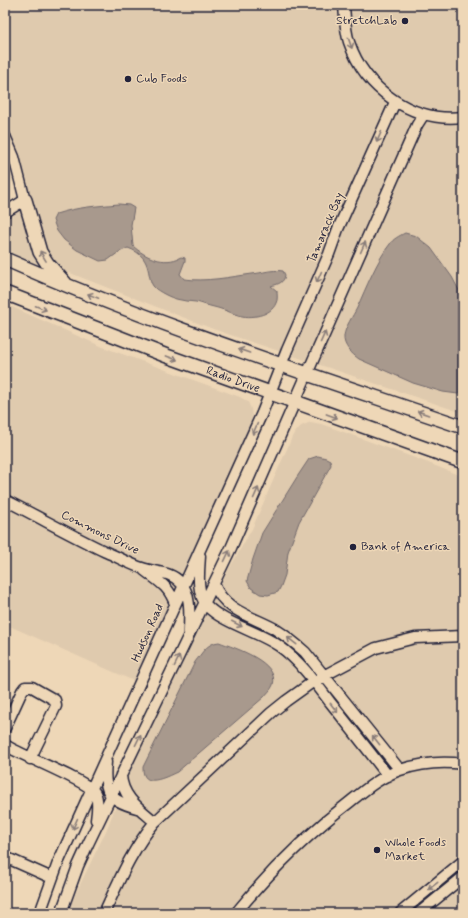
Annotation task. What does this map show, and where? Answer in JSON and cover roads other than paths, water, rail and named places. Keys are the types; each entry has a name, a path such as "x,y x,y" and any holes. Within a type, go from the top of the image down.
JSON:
{"main road":[{"path":"25,200 40,252 68,286"},
{"path":"5,259 68,286 158,321 463,426"},
{"name":"Radio Drive","path":"5,293 114,337 463,462"}],"street":[{"path":"344,5 348,40 354,54 367,76 376,86 395,102 424,114 443,118 463,117"},
{"name":"Tamarack Bay","path":"281,364 395,102"},
{"path":"62,913 78,866 95,828 214,584 411,139 424,114"},
{"path":"5,136 14,158 25,200 5,211"},
{"name":"Hudson Road","path":"40,913 52,878 91,789 270,393 281,364"},
{"name":"Commons Drive","path":"5,500 89,544 142,569 164,573 176,578 183,586"},
{"path":"200,549 199,582 201,594 205,603 221,616 279,646 292,657 314,681 388,776"},
{"path":"142,569 167,588 175,604"},
{"path":"214,584 220,595 231,606 245,615 276,630 305,652 400,770"},
{"path":"183,586 189,602 189,635"},
{"path":"104,913 128,862 155,822 271,713 286,701 314,681 376,648 415,638 463,636"},
{"path":"5,728 25,687 32,687 55,700 56,706 30,759"},
{"path":"5,745 30,759 81,782 91,789 95,794 97,803 95,828"},
{"path":"106,756 105,781 111,795 120,803 137,808"},
{"path":"236,913 270,874 329,817 372,784 400,770 434,762 463,764"},
{"path":"121,775 121,783 124,791 137,808 155,822"},
{"path":"5,857 52,878"},
{"path":"400,913 463,861"},
{"path":"419,913 463,877"}],"place":[{"name":"StretchLab","path":"405,21"},
{"name":"Cub Foods","path":"128,79"},
{"name":"Bank of America","path":"353,547"},
{"name":"Whole Foods Market","path":"377,850"}]}
